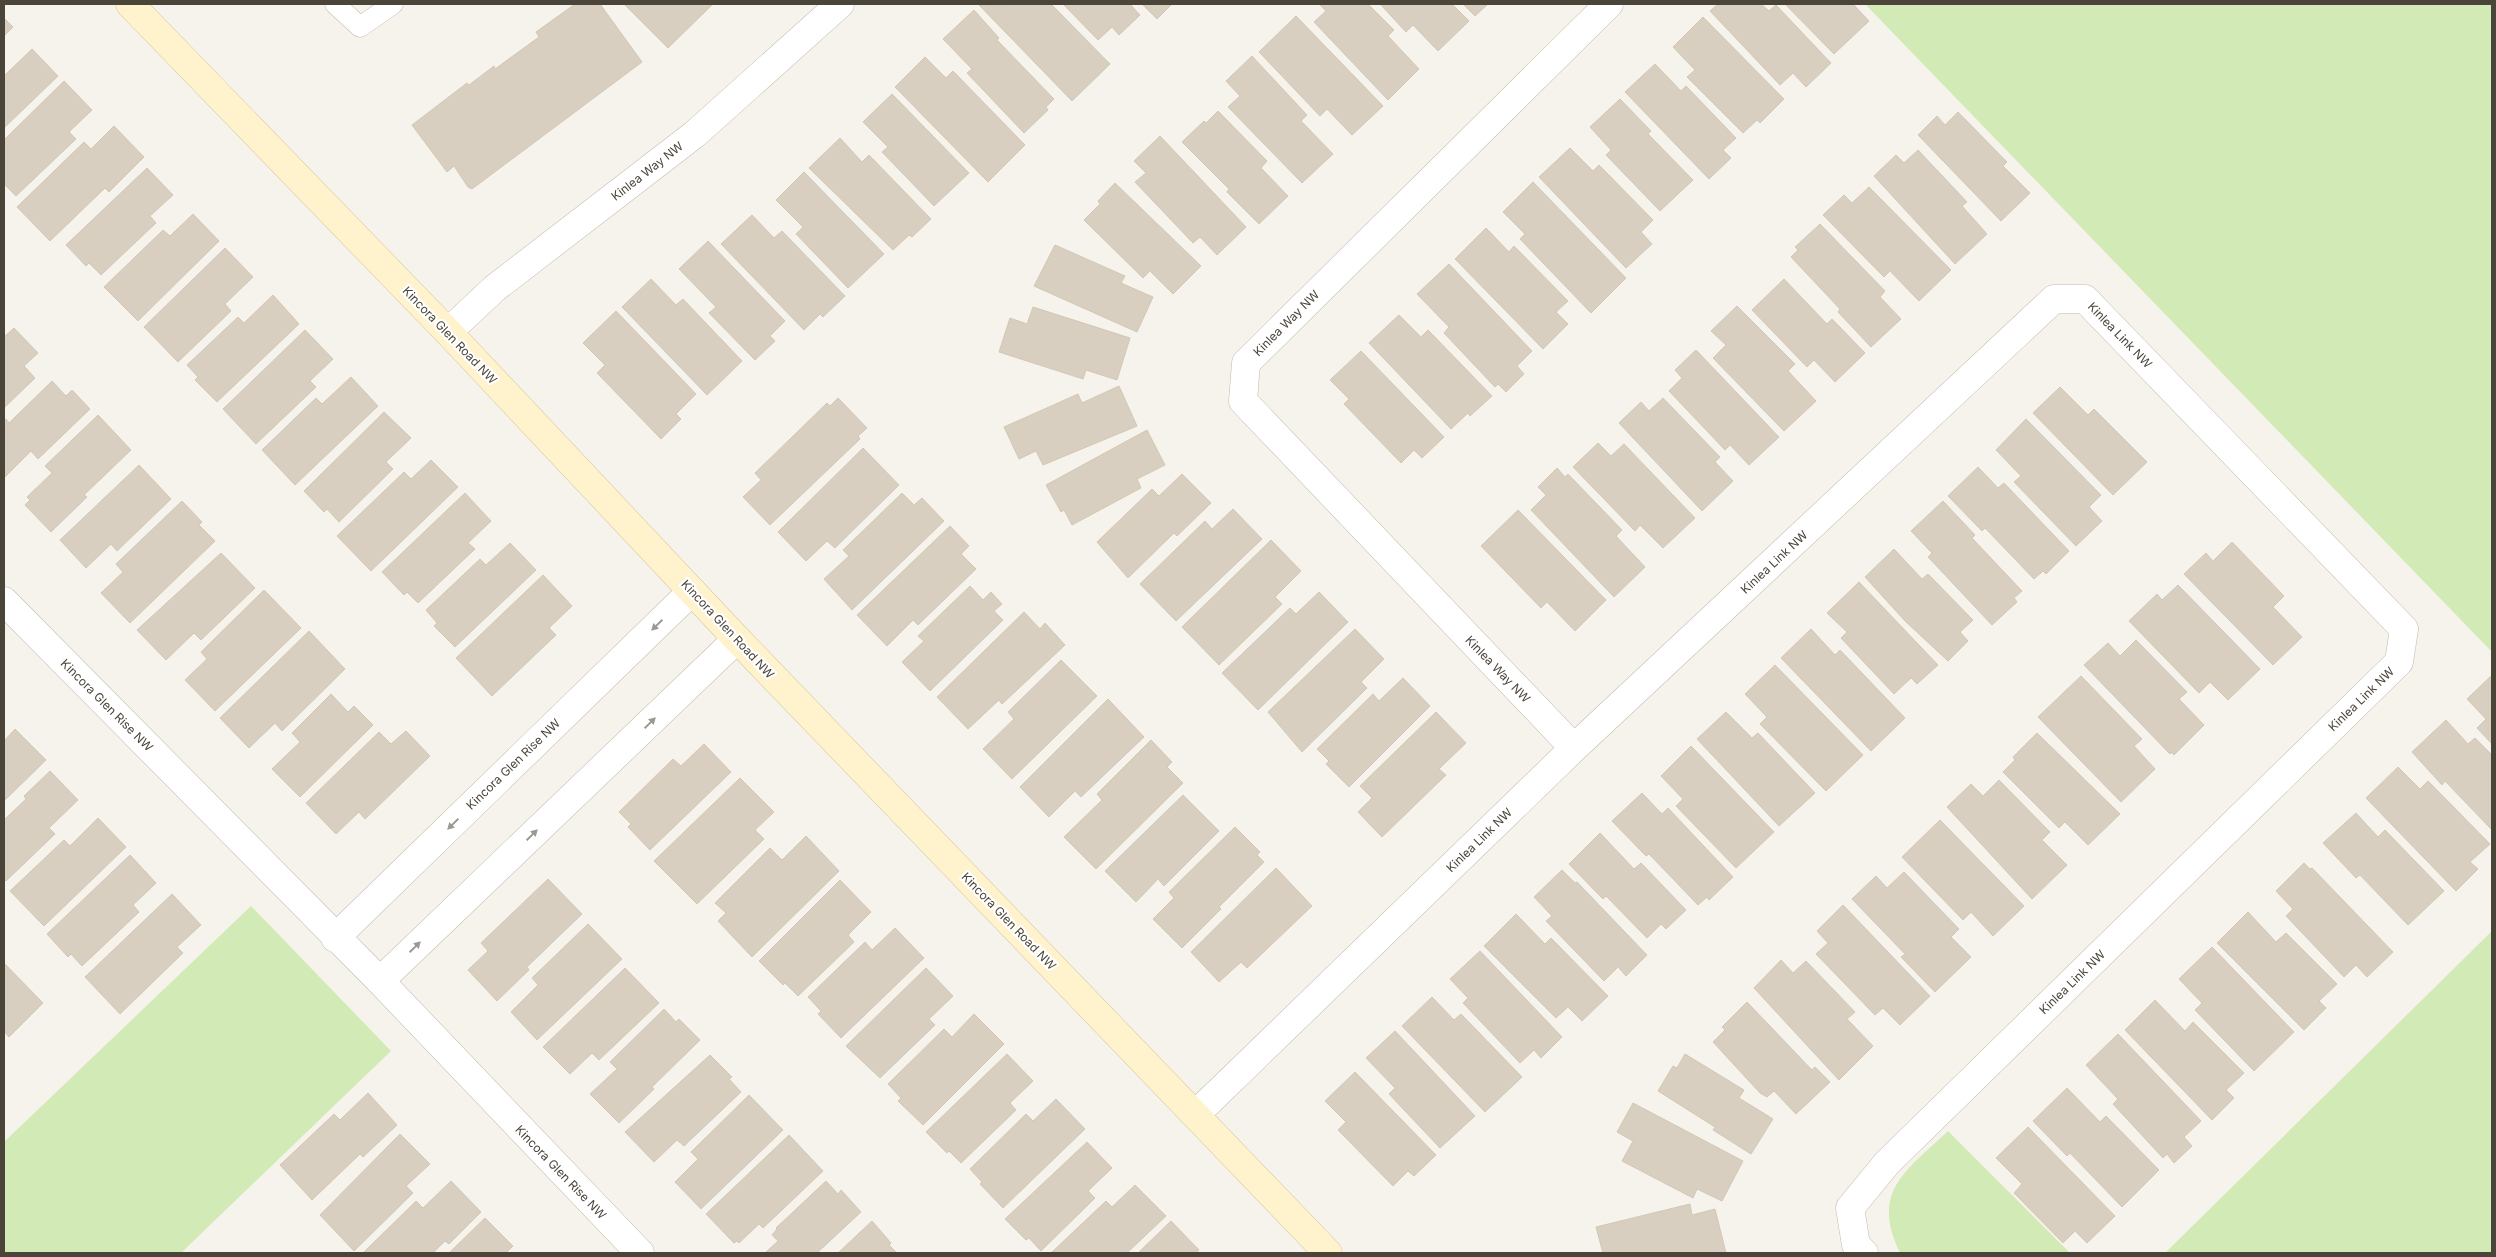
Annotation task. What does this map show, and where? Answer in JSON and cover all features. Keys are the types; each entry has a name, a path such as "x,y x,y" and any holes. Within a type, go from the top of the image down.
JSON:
{"street":[{"name":"Kincora Glen Road NW","path":"130,4 448,332 737,639 1328,1253"},
{"name":"Kinlea Way NW","path":"448,332 495,288 696,134 840,4"},
{"name":"Kinlea Way NW","path":"1574,748 1243,401 1246,363 1609,4"},
{"name":"Kinlea Link NW","path":"1195,1115 1574,748 2054,299 2085,299 2404,629 2399,662 1887,1163 1850,1208 1856,1245 1864,1253"},
{"name":"Kincora Glen Rise NW","path":"335,938 692,591"},
{"name":"Kincora Glen Rise NW","path":"4,601 335,938 380,981 640,1253"},
{"path":"380,981 737,639"}],"lane":[{"path":"335,4 360,27 393,4"}],"green space":[{"path":"1865,4 2492,4 2492,652"},
{"path":"251,906 391,1051 181,1253 4,1253 4,1142"},
{"path":"2492,931 2492,1253 2165,1253"},
{"path":"1948,1131 2070,1253 1900,1253 1892,1232 1889,1213 1891,1198 1897,1184 1906,1171"}],"building":[{"path":"575,4 600,4 642,62 472,189 468,187 454,166 447,172 412,125 467,83 469,85 494,66 495,69 539,37 536,32"},
{"path":"624,4 713,4 668,48"},
{"path":"1051,4 1110,64 1072,101 979,5"},
{"path":"1063,4 1130,4 1140,15 1119,35 1112,27 1098,40"},
{"path":"1142,4 1172,4 1157,19"},
{"path":"1319,4 1368,4 1394,30 1388,36 1419,69 1388,100 1314,22 1326,11"},
{"path":"1380,4 1452,4 1469,21 1438,51 1413,25 1406,32"},
{"path":"1463,4 1488,4 1475,16"},
{"path":"1718,4 1761,4 1769,11 1776,5 1831,63 1806,87 1793,73 1780,85 1710,11"},
{"path":"1785,4 1853,4 1869,21 1834,54"},
{"path":"974,10 999,38 997,40 1054,99 1046,107 1048,110 1024,133 967,73 972,69 943,39"},
{"path":"1296,16 1383,106 1352,135 1327,109 1320,116 1259,52"},
{"path":"1703,17 1784,99 1760,123 1757,120 1743,133 1687,77 1695,70 1673,47"},
{"path":"4,18 13,27 4,36"},
{"path":"32,49 58,76 4,128 4,76"},
{"path":"1252,56 1307,115 1301,121 1333,154 1302,183 1228,107 1240,96 1226,81"},
{"path":"925,57 946,78 953,71 1025,145 988,182 895,87"},
{"path":"1655,64 1681,91 1686,86 1736,138 1723,150 1731,158 1709,179 1625,92"},
{"path":"64,81 92,110 69,132 76,139 16,196 4,184 4,140"},
{"path":"892,94 969,173 934,206 882,152 888,147 863,122"},
{"path":"1620,99 1651,131 1648,134 1693,180 1660,211 1606,155 1611,150 1590,127"},
{"path":"1218,111 1267,161 1261,168 1288,196 1259,224 1227,192 1229,189 1182,142 1204,121 1206,123"},
{"path":"1958,112 2007,162 2003,166 2030,193 2001,221 1918,135 1937,116 1945,125"},
{"path":"114,126 144,157 109,192 105,188 50,241 17,207 84,142 91,149"},
{"path":"1160,136 1246,227 1217,255 1200,237 1193,243 1135,182 1146,173 1134,161"},
{"path":"840,138 862,162 869,155 931,219 912,237 909,235 893,250 809,168"},
{"path":"1570,148 1593,171 1599,165 1653,220 1641,232 1652,244 1626,268 1539,177"},
{"path":"1918,150 1967,202 1962,206 1987,234 1955,264 1874,176 1896,155 1904,163"},
{"path":"147,168 173,195 150,216 156,223 101,275 89,263 86,266 66,245"},
{"path":"804,172 884,254 848,288 796,234 803,227 776,200"},
{"path":"1533,182 1626,278 1591,313 1520,239 1525,234 1503,212"},
{"path":"1115,183 1201,266 1173,294 1150,271 1143,278 1084,220 1100,204 1098,201"},
{"path":"1869,187 1951,270 1919,301 1890,271 1884,277 1823,215 1844,195 1852,203"},
{"path":"193,214 219,241 138,321 104,287 163,230 170,236"},
{"path":"752,215 774,238 782,231 845,296 823,317 820,314 804,330 721,244"},
{"path":"1820,224 1885,291 1880,297 1901,319 1871,347 1838,312 1840,309 1791,257 1798,250 1795,247"},
{"path":"1486,228 1509,252 1514,246 1568,301 1556,312 1568,324 1543,349 1455,259"},
{"path":"708,241 785,321 770,336 775,341 755,360 709,313 716,307 679,269"},
{"path":"1055,245 1125,276 1121,283 1153,297 1137,332 1034,286"},
{"path":"225,248 253,277 225,304 231,311 178,362 144,327"},
{"path":"1449,264 1532,351 1517,366 1524,374 1506,392 1498,384 1495,387 1444,333 1449,327 1417,294"},
{"path":"651,279 676,305 683,299 742,361 707,395 622,307"},
{"path":"1784,279 1827,324 1832,319 1865,353 1835,382 1814,360 1807,367 1752,310"},
{"path":"273,295 299,324 217,402 195,380 198,377 187,365 238,317 244,323"},
{"path":"1737,306 1795,364 1788,371 1816,401 1784,431 1713,358 1726,345 1711,331"},
{"path":"1033,307 1130,338 1117,380 1086,370 1083,379 999,352 1010,318 1027,324"},
{"path":"616,311 696,394 676,414 681,419 661,439 597,373 605,365 583,343"},
{"path":"1399,315 1421,337 1428,330 1492,396 1470,416 1468,413 1451,429 1369,343"},
{"path":"14,328 38,353 24,366 35,378 4,408 4,337"},
{"path":"305,330 333,359 310,381 316,387 256,444 223,409"},
{"path":"1696,350 1779,437 1749,465 1730,445 1725,450 1669,391 1682,378 1675,370"},
{"path":"1361,351 1444,437 1422,458 1414,450 1401,463 1344,404 1349,399 1330,380"},
{"path":"351,377 378,406 295,485 262,450 316,398 322,404"},
{"path":"52,381 66,396 72,390 90,409 38,459 31,451 4,478 4,421 6,419 9,423"},
{"path":"1119,386 1137,426 1043,465 1036,451 1019,459 1004,427 1078,394 1082,403"},
{"path":"2060,387 2088,415 2094,409 2147,462 2113,495 2033,413"},
{"path":"838,398 867,428 858,436 860,439 770,525 743,497 761,480 755,473 827,403 830,406"},
{"path":"1663,398 1720,457 1715,462 1733,481 1702,511 1619,423 1641,402 1649,411"},
{"path":"384,412 411,438 386,462 393,469 339,522 327,509 324,512 304,491"},
{"path":"98,415 131,450 84,495 87,497 51,532 25,505 30,500 27,497 52,473 45,466"},
{"path":"2026,419 2101,495 2089,507 2102,521 2076,546 2014,482 2021,476 1996,450"},
{"path":"1147,430 1165,465 1137,479 1141,488 1072,525 1064,510 1061,512 1046,485"},
{"path":"1598,443 1611,456 1624,444 1695,518 1663,548 1640,525 1635,531 1573,467"},
{"path":"863,448 899,485 835,548 827,541 806,561 778,532"},
{"path":"431,460 458,487 371,571 337,536 404,472 411,479"},
{"path":"139,465 171,499 117,551 111,544 86,568 60,540"},
{"path":"1978,467 1998,488 2004,483 2069,551 2046,574 2043,571 2034,579 1985,528 1982,531 1948,496"},
{"path":"1557,468 1565,477 1568,474 1622,530 1616,536 1645,567 1614,597 1531,510 1546,495 1538,487"},
{"path":"1182,474 1211,503 1177,536 1174,533 1128,578 1097,542 1152,489 1159,496"},
{"path":"465,493 491,521 468,543 475,549 418,603 407,592 404,595 382,572"},
{"path":"902,493 914,505 922,498 944,521 852,610 824,579 849,556 843,550"},
{"path":"182,501 202,522 199,525 215,541 130,623 101,593 123,572 116,564"},
{"path":"1943,501 1975,535 1972,538 2022,591 2014,598 2017,602 1992,625 1928,557 1932,553 1911,531"},
{"path":"1233,509 1262,539 1176,621 1140,584 1205,521 1212,529"},
{"path":"1518,510 1606,600 1575,631 1547,602 1541,608 1481,546"},
{"path":"950,526 969,546 961,554 976,569 918,625 913,620 887,646 857,615"},
{"path":"1271,540 1301,571 1275,597 1282,604 1219,665 1182,627"},
{"path":"2232,542 2284,596 2273,607 2302,637 2273,665 2184,574 2206,553 2213,561"},
{"path":"510,543 536,570 455,647 434,626 437,623 426,610 480,559 486,565"},
{"path":"1894,549 1922,579 1928,574 1973,620 1960,632 1968,641 1948,661 1905,621 1865,577"},
{"path":"221,553 255,588 201,640 194,633 166,660 137,630"},
{"path":"543,575 572,606 549,628 556,635 492,696 456,658"},
{"path":"1859,582 1938,665 1917,684 1911,678 1894,694 1841,638 1847,632 1827,613"},
{"path":"2178,585 2260,669 2228,700 2210,682 2199,693 2129,621 2157,594 2162,600"},
{"path":"970,586 983,600 991,592 1002,604 994,611 1003,620 930,691 902,662 924,641 918,636"},
{"path":"264,590 301,628 215,711 185,680 207,659 201,652"},
{"path":"1319,592 1348,622 1258,710 1222,673 1290,608 1296,614"},
{"path":"1024,612 1040,629 1045,623 1065,645 1002,704 999,700 968,729 937,697"},
{"path":"1355,629 1384,659 1361,682 1367,688 1302,752 1268,712"},
{"path":"1811,629 1835,655 1840,650 1905,718 1871,751 1781,658"},
{"path":"309,631 345,669 282,731 275,723 249,748 220,718"},
{"path":"2136,640 2187,692 2179,699 2204,725 2174,755 2171,752 2170,754 2084,665 2108,643 2120,656"},
{"path":"1061,660 1097,696 1012,779 983,749 1014,719 1008,712"},
{"path":"1775,665 1863,755 1826,791 1760,724 1767,717 1745,694"},
{"path":"2492,675 2492,744 2477,728 2486,719 2467,699"},
{"path":"2081,676 2142,739 2134,746 2155,769 2121,802 2038,717"},
{"path":"1403,678 1430,706 1349,787 1326,764 1329,761 1317,749 1373,694 1379,701"},
{"path":"331,694 348,712 354,706 373,725 300,797 272,769 300,742 292,733"},
{"path":"1108,699 1144,737 1081,797 1075,791 1049,817 1020,787"},
{"path":"1436,712 1466,743 1439,769 1446,775 1382,837 1358,812 1372,798 1360,786"},
{"path":"1726,712 1752,738 1758,733 1815,793 1779,826 1697,739"},
{"path":"2446,720 2468,744 2475,738 2492,755 2492,830 2445,781 2442,785 2412,752"},
{"path":"15,729 46,760 4,801 4,741"},
{"path":"406,731 430,756 365,819 359,812 336,834 306,803 379,732 391,744"},
{"path":"2037,733 2120,814 2088,845 2065,822 2059,828 2003,772 2015,760 2013,757"},
{"path":"1151,740 1172,762 1167,767 1183,783 1096,869 1064,837 1102,800 1097,794"},
{"path":"704,744 731,772 650,850 628,827 631,824 619,812 673,759 681,766"},
{"path":"1691,746 1774,832 1736,868 1676,806 1683,799 1661,776"},
{"path":"2398,767 2420,789 2428,781 2490,844 2470,862 2478,869 2456,891 2366,798"},
{"path":"50,771 78,800 49,828 55,834 6,881 4,879 4,820 26,799 24,796"},
{"path":"740,778 774,812 755,830 764,839 697,904 654,861"},
{"path":"1999,780 2050,832 2042,840 2067,865 2032,899 1947,807 1971,784 1983,796"},
{"path":"1642,793 1662,814 1668,808 1733,877 1709,900 1707,897 1698,905 1649,854 1646,856 1612,821"},
{"path":"1183,795 1219,831 1164,886 1158,879 1136,902 1105,871"},
{"path":"2356,813 2378,837 2385,830 2444,891 2408,925 2360,875 2356,878 2323,843"},
{"path":"98,818 126,847 44,926 10,891 64,840 70,846"},
{"path":"1940,820 2024,906 1993,936 1971,912 1963,920 1902,857"},
{"path":"1235,827 1260,852 1257,855 1264,862 1219,907 1221,909 1182,948 1153,919 1174,898 1169,892"},
{"path":"1600,833 1634,869 1641,863 1686,910 1666,929 1661,924 1647,938 1606,896 1603,899 1569,864"},
{"path":"806,836 839,871 752,957 718,921 726,913 715,903 770,848 782,860"},
{"path":"130,855 156,883 133,905 139,912 82,966 71,954 68,957 47,934"},
{"path":"2304,863 2310,869 2312,868 2393,952 2367,977 2356,965 2344,977 2286,916 2293,909 2276,891"},
{"path":"1276,868 1312,906 1247,968 1241,962 1219,982 1191,952"},
{"path":"1562,870 1575,883 1577,882 1647,955 1626,976 1618,967 1604,981 1546,921 1552,916 1534,897"},
{"path":"1904,872 1959,929 1951,937 1971,957 1935,992 1901,957 1905,954 1852,899 1876,876 1887,888"},
{"path":"548,879 582,914 527,967 529,970 497,1001 468,970 488,951 481,943"},
{"path":"840,880 871,912 848,935 854,942 798,996 785,983 783,985 759,961"},
{"path":"172,894 201,925 177,947 183,953 120,1014 85,977"},
{"path":"1843,905 1930,996 1900,1025 1883,1008 1875,1015 1816,954 1828,943 1817,931"},
{"path":"2248,912 2276,942 2286,933 2337,984 2319,1001 2326,1008 2304,1030 2217,943"},
{"path":"1516,914 1545,944 1551,938 1608,996 1582,1021 1568,1007 1556,1018 1484,946"},
{"path":"588,924 622,959 537,1040 511,1012 538,985 532,978"},
{"path":"895,928 924,958 841,1038 818,1014 821,1011 808,997 865,942 872,950"},
{"path":"2212,947 2294,1032 2254,1071 2195,1010 2202,1003 2179,979"},
{"path":"1480,951 1562,1037 1541,1058 1534,1050 1520,1063 1463,1003 1468,998 1450,979"},
{"path":"1781,960 1793,973 1806,961 1855,1012 1847,1019 1873,1046 1839,1080 1754,988"},
{"path":"4,963 43,1003 9,1037 4,1031"},
{"path":"625,968 659,1003 599,1060 592,1053 570,1074 543,1047"},
{"path":"926,968 953,996 929,1019 935,1025 880,1078 846,1046"},
{"path":"1432,997 1454,1020 1461,1014 1522,1077 1485,1112 1402,1026"},
{"path":"2155,1000 2185,1031 2193,1022 2244,1073 2226,1090 2234,1098 2212,1120 2125,1030"},
{"path":"1747,1002 1812,1070 1815,1067 1830,1082 1796,1114 1774,1091 1767,1097 1760,1093 1713,1042 1725,1030 1722,1027"},
{"path":"664,1009 676,1022 679,1019 700,1040 652,1087 654,1089 619,1123 590,1094 617,1069 610,1062"},
{"path":"974,1014 1004,1044 923,1125 898,1101 901,1098 888,1084 944,1029 952,1037"},
{"path":"1395,1031 1475,1116 1440,1148 1389,1094 1395,1088 1366,1058"},
{"path":"2118,1034 2201,1121 2184,1137 2192,1146 2174,1163 2167,1154 2163,1158 2113,1104 2118,1099 2086,1065"},
{"path":"1007,1054 1033,1081 1010,1103 1016,1110 961,1163 949,1151 947,1153 926,1132"},
{"path":"1685,1054 1744,1090 1739,1098 1773,1119 1751,1154 1713,1130 1715,1127 1658,1091 1673,1066 1677,1068"},
{"path":"710,1055 732,1077 729,1079 741,1092 684,1146 677,1140 654,1162 625,1132"},
{"path":"1355,1072 1436,1155 1414,1176 1408,1171 1393,1186 1338,1130 1346,1122 1325,1101"},
{"path":"2067,1088 2100,1122 2106,1116 2159,1170 2122,1207 2070,1153 2067,1156 2033,1121"},
{"path":"368,1093 397,1125 363,1157 360,1154 312,1200 280,1165 334,1114 340,1120"},
{"path":"749,1095 783,1130 701,1209 675,1182 698,1159 691,1152"},
{"path":"1056,1099 1085,1129 1003,1208 980,1184 982,1182 970,1169 1026,1114 1033,1121"},
{"path":"1633,1103 1743,1161 1722,1201 1697,1189 1693,1198 1622,1161 1633,1141 1617,1132"},
{"path":"2028,1127 2115,1216 2087,1243 2075,1231 2063,1243 2014,1193 2022,1184 1996,1158"},
{"path":"400,1134 430,1164 406,1186 413,1193 354,1251 320,1215"},
{"path":"789,1135 823,1171 763,1228 759,1224 739,1243 737,1241 734,1243 706,1214"},
{"path":"1087,1142 1112,1168 1088,1191 1095,1198 1041,1251 1029,1238 1026,1240 1005,1219"},
{"path":"451,1181 481,1212 449,1244 445,1241 433,1253 363,1253 416,1201 423,1208"},
{"path":"826,1181 838,1194 841,1190 861,1212 819,1253 765,1253 778,1241 772,1235 776,1228"},
{"path":"1135,1185 1166,1216 1127,1253 1051,1253 1106,1201 1112,1207"},
{"path":"1690,1204 1692,1215 1715,1209 1726,1253 1603,1253 1596,1227"},
{"path":"485,1218 513,1246 506,1253 449,1253"},
{"path":"872,1221 897,1253 838,1253"},
{"path":"1171,1221 1199,1250 1195,1253 1138,1253"}]}
